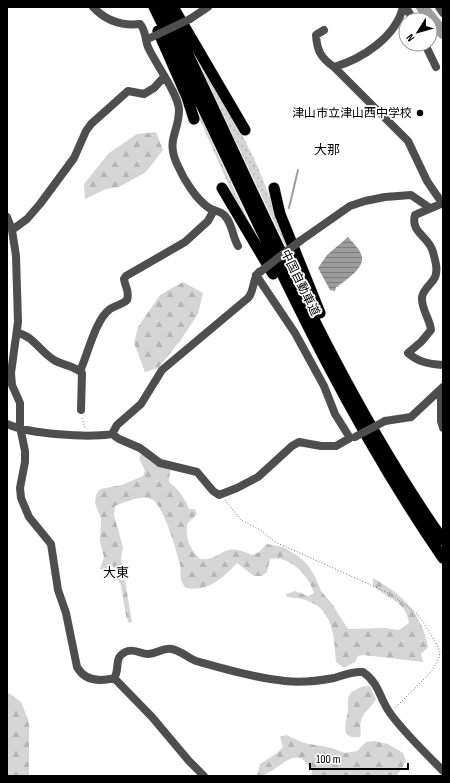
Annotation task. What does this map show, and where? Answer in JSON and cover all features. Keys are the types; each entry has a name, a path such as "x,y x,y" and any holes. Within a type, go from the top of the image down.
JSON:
{"highway":[{"path":"147,7 187,97 194,119"},
{"name":"中国自動車道","path":"154,7 321,355 399,492 443,558"},
{"name":"中国自動車道","path":"165,7 309,308 348,383 405,482 443,540"},
{"path":"173,7 245,130"},
{"path":"222,188 321,355"},
{"path":"274,188 280,214 314,301 342,360 348,383"}],"street":[{"path":"93,7 99,13 117,23 140,24 143,27 164,77 178,103 179,110 171,142 177,166 204,204 224,214 229,222 238,246"},
{"path":"148,39 190,19 208,7"},
{"path":"334,67 351,62 388,36 401,18 405,7"},
{"path":"439,7 443,13"},
{"path":"324,30 316,35 317,50 325,62 334,67 408,141 427,181 443,203 415,215 413,222 415,229 432,249 437,271 434,279 422,296 422,304 431,330 421,342 408,353 415,359 429,364 443,365"},
{"path":"429,52 436,67"},
{"path":"114,678 92,680 81,673 77,667 66,613 58,590 51,544 29,517 21,498 20,488 25,462 20,427 20,403 12,385 11,373 13,346 17,333 18,308 16,290 16,256 8,224 27,219 40,204 74,158 86,131 91,124 123,94 128,91 133,91 140,94 148,92 164,77"},
{"path":"112,434 117,425 141,404 162,370 248,298 254,289 258,274 300,241 350,206 365,201 385,197 411,195 430,208"},
{"path":"81,410 82,378 80,371 92,340 106,313 110,309 127,300 129,295 128,288 124,279 126,276 185,242 208,221 214,210"},
{"path":"258,274 295,333 324,386 335,414 353,438"},
{"path":"17,333 27,336 38,348 54,361 80,371"},
{"path":"7,424 67,434 112,434 119,439 137,446 160,463 197,472 213,491 222,494 258,477 292,446 299,442 321,446 336,446 385,421 411,417 442,388"},
{"path":"442,388 441,421 443,428"},
{"path":"114,678 117,674 117,661 120,655 127,651 133,650 151,654 164,649 172,649 202,662 285,681 314,681 333,678 354,672 363,672 377,686 390,713 443,772"},
{"path":"114,678 152,717 188,761 204,776"}],"path":[{"path":"81,410 83,426 94,434"},
{"path":"222,494 241,520 262,531 275,542 391,594 417,614 436,643 440,652 439,658 432,671 390,713"}],"green space":[{"path":"184,32 240,130 257,165 310,298"},
{"path":"181,77 192,98 256,237 237,204"},
{"path":"156,132 163,150 146,172 119,187 106,189 85,199 84,184 109,153 137,134"},
{"path":"183,282 203,293 198,314 180,341 158,368 145,372 134,343 138,327 160,295"},
{"path":"141,454 166,466 170,470 169,482 181,494 189,509 195,509 197,514 187,524 187,535 193,551 200,559 208,559 228,550 242,551 252,555 259,552 267,544 283,547 298,556 307,564 315,576 321,591 332,604 348,629 385,628 399,630 409,623 404,610 396,601 373,586 373,578 402,598 416,614 425,635 428,647 421,654 423,662 364,655 358,656 355,662 344,668 336,662 331,626 323,611 317,605 306,600 287,597 286,594 295,591 308,596 314,593 308,580 298,568 285,560 270,559 267,572 262,576 254,576 237,563 221,579 208,586 194,589 186,588 181,580 181,569 173,539 165,518 156,502 147,498 133,500 115,506 114,515 123,547 121,558 132,622 129,623 126,616 121,586 113,566 110,565 105,570 100,569 104,557 100,542 101,518 95,503 96,495 100,489 122,485 143,476 145,471 139,458"},
{"path":"364,686 370,686 376,699 362,718 360,723 360,737 349,736 345,729 348,698 353,691"},
{"path":"9,693 21,702 29,722 29,776 7,776 7,695"},
{"path":"286,735 304,743 332,748 345,753 357,751 366,742 374,741 388,744 403,753 406,761 397,776 312,776 312,770 302,759 297,757 291,758 269,773 257,776 260,764 277,753 283,747 280,737"}],"shaded area":[{"path":"348,237 362,255 362,262 357,270 338,286 340,286 336,287 335,291 330,290 318,268 327,255"}],"waterway":[{"path":"422,7 443,33"},
{"path":"289,208 298,170"}],"place":[{"name":"津山市立津山西中学校","path":"420,113"}],"district":[{"name":"大那","path":"327,150"},
{"name":"大東","path":"116,573"}]}
